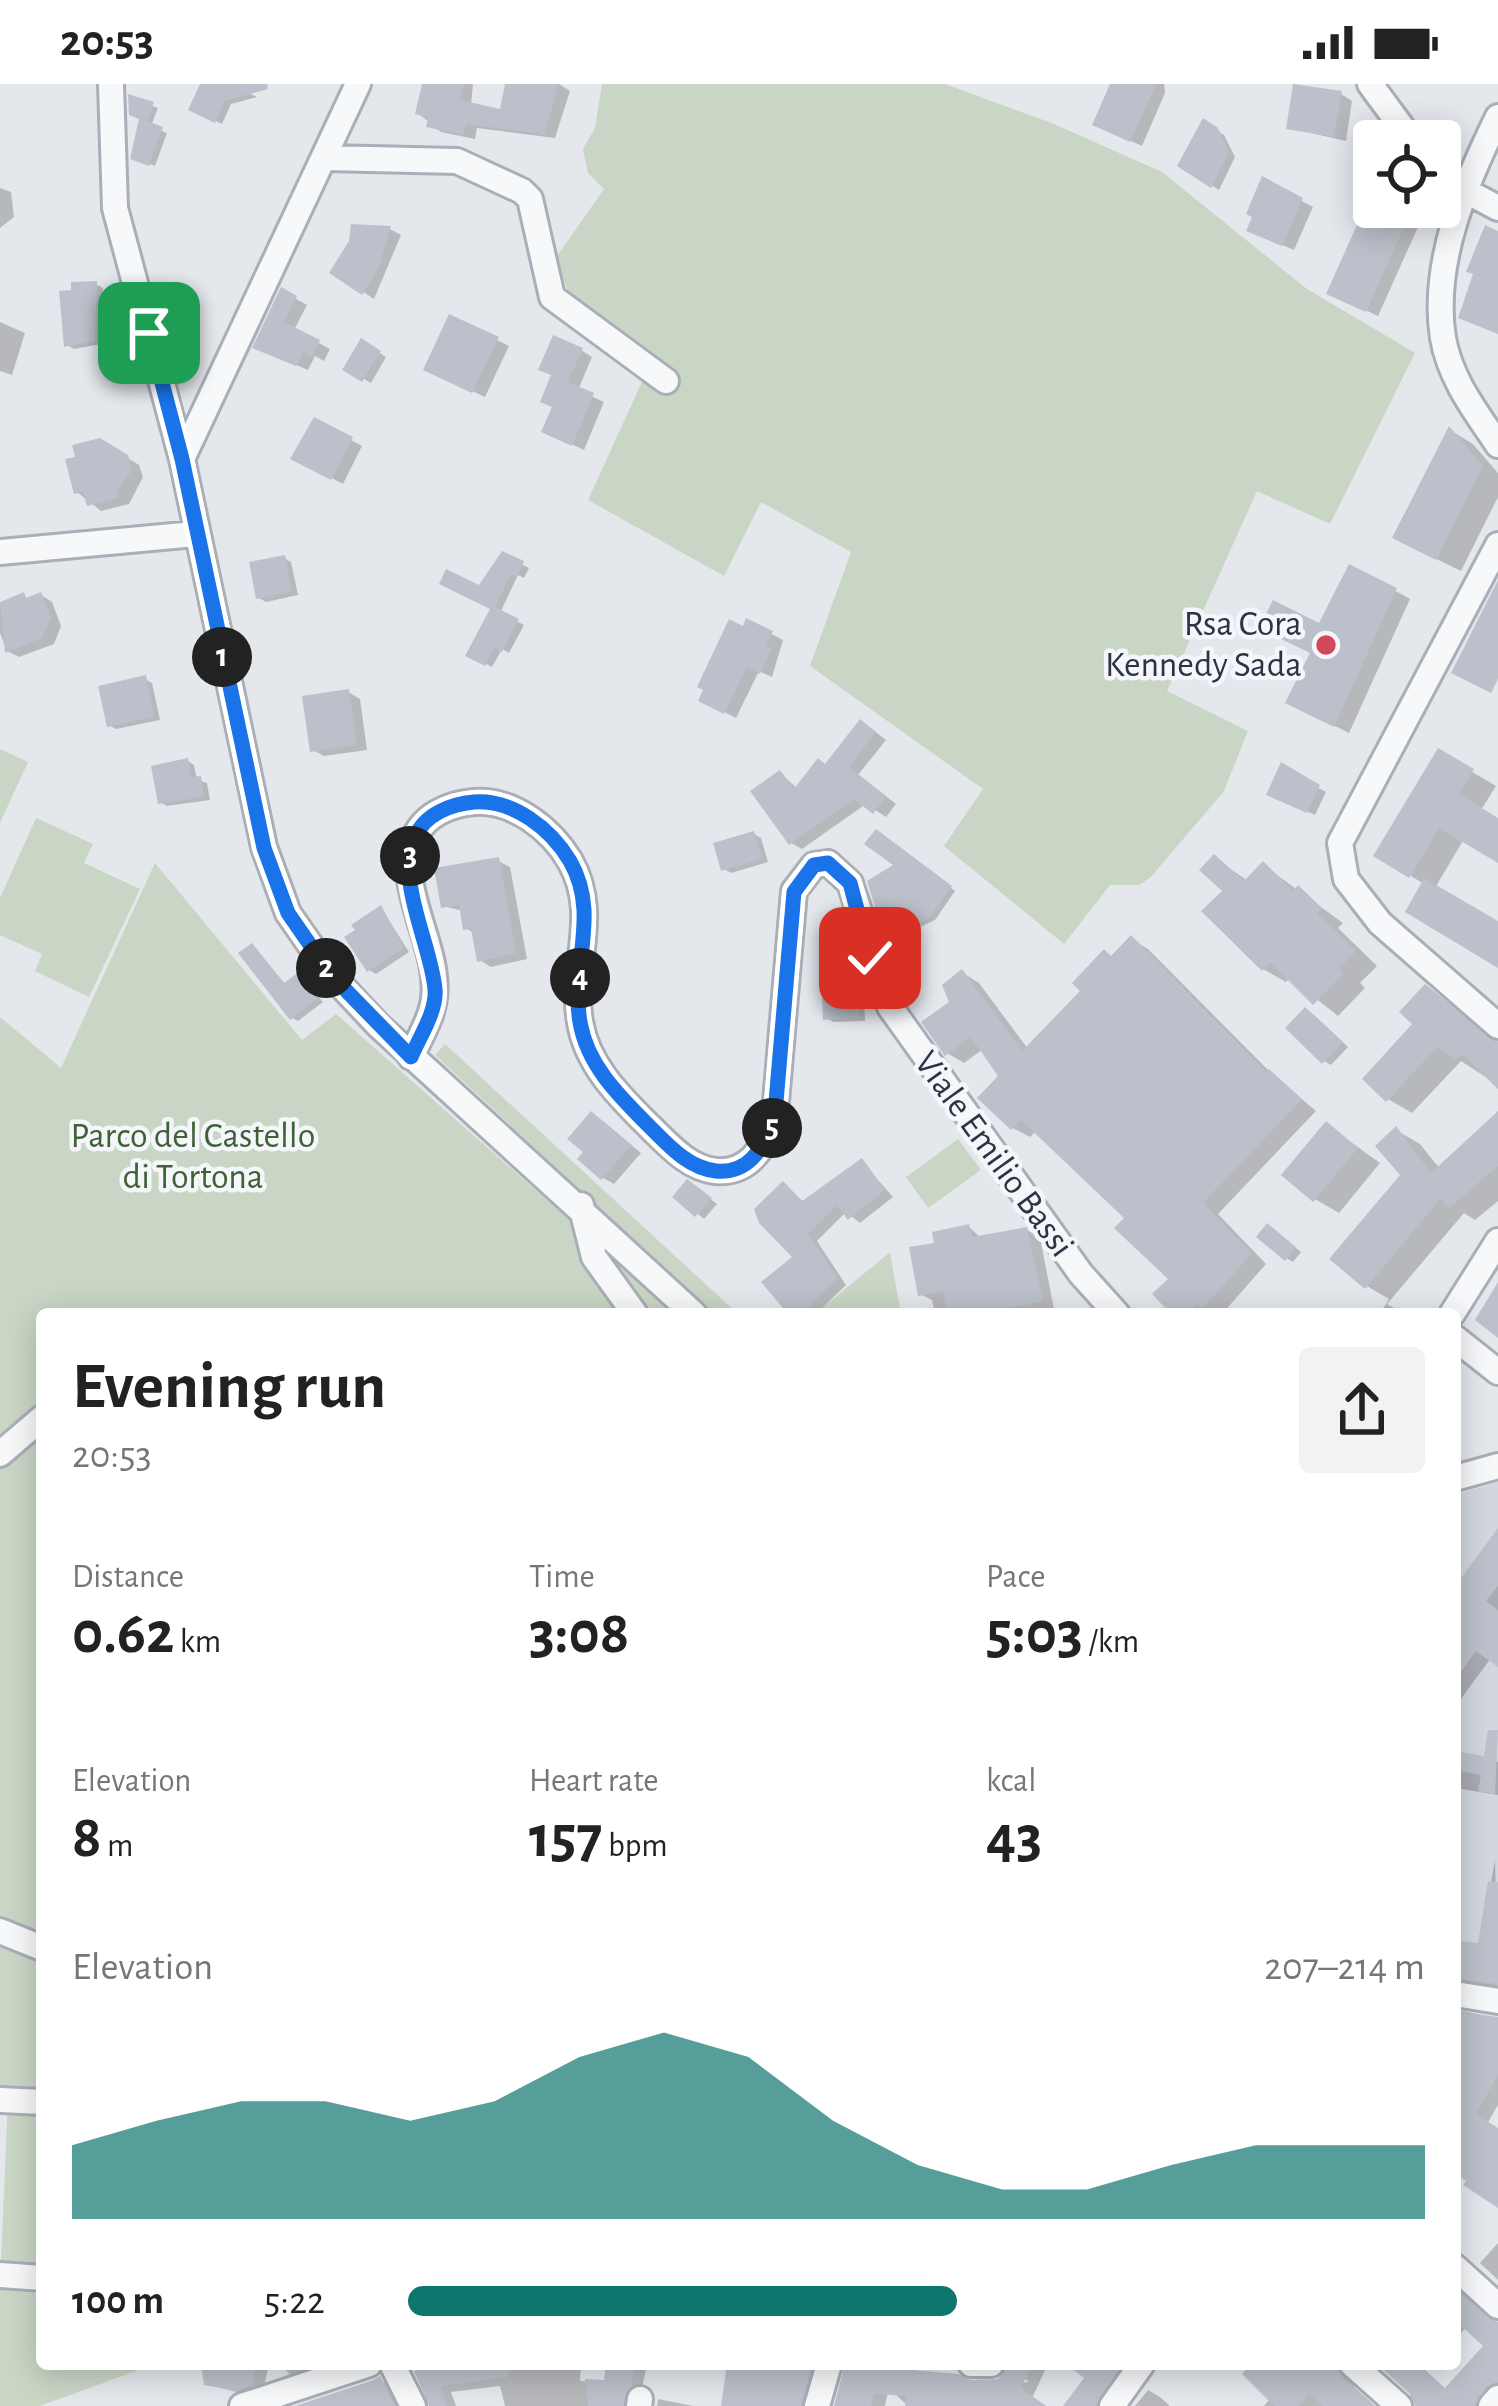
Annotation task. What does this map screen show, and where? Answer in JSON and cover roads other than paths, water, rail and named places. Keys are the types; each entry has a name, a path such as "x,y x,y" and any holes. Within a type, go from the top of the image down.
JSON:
{"street":[{"path":"111,84 116,208 182,459 264,848 288,913 331,975 411,1057 581,1205 688,1308"},
{"path":"182,459 358,84"},
{"path":"1370,84 1397,120"},
{"path":"1498,117 1464,190 1444,271 1443,338 1462,392 1498,445"},
{"path":"325,158 445,159 473,165 521,191 530,199 559,305 667,381"},
{"path":"1461,187 1498,208"},
{"path":"0,552 195,534"},
{"path":"1498,545 1340,842 1346,879 1380,923 1498,1026"},
{"name":"Viale Emilio Bassi","path":"411,1057 436,993 409,860 416,835 430,817 456,803 509,807 543,827 569,859 584,892 587,926 580,1024 594,1064 679,1156 708,1170 732,1172 759,1155 774,1125 794,892 814,865 828,863 850,883 890,1007 1081,1274 1112,1308"},
{"path":"581,1205 594,1257 631,1308"},
{"path":"1456,1308 1498,1241"},
{"path":"1461,1343 1498,1372"},
{"path":"1461,1354 1498,1382"},
{"path":"0,1454 36,1423"},
{"path":"1461,1458 1498,1449"},
{"path":"1461,1476 1498,1466"},
{"path":"0,1931 36,1946"},
{"path":"1461,1995 1498,2001"},
{"path":"0,2100 36,2102"},
{"path":"1461,2272 1498,2306"},
{"path":"0,2275 36,2278"},
{"path":"242,2406 351,2370"},
{"path":"395,2370 413,2406"},
{"path":"817,2406 827,2370"},
{"path":"1112,2406 1138,2370"},
{"path":"1359,2370 1399,2406"},
{"path":"1491,2406 1498,2398"}],"place":[{"name":"Rsa Cora Kennedy Sada","path":"1326,645"}],"park label":[{"name":"Parco del Castello di Tortona","path":"193,1156"}]}
